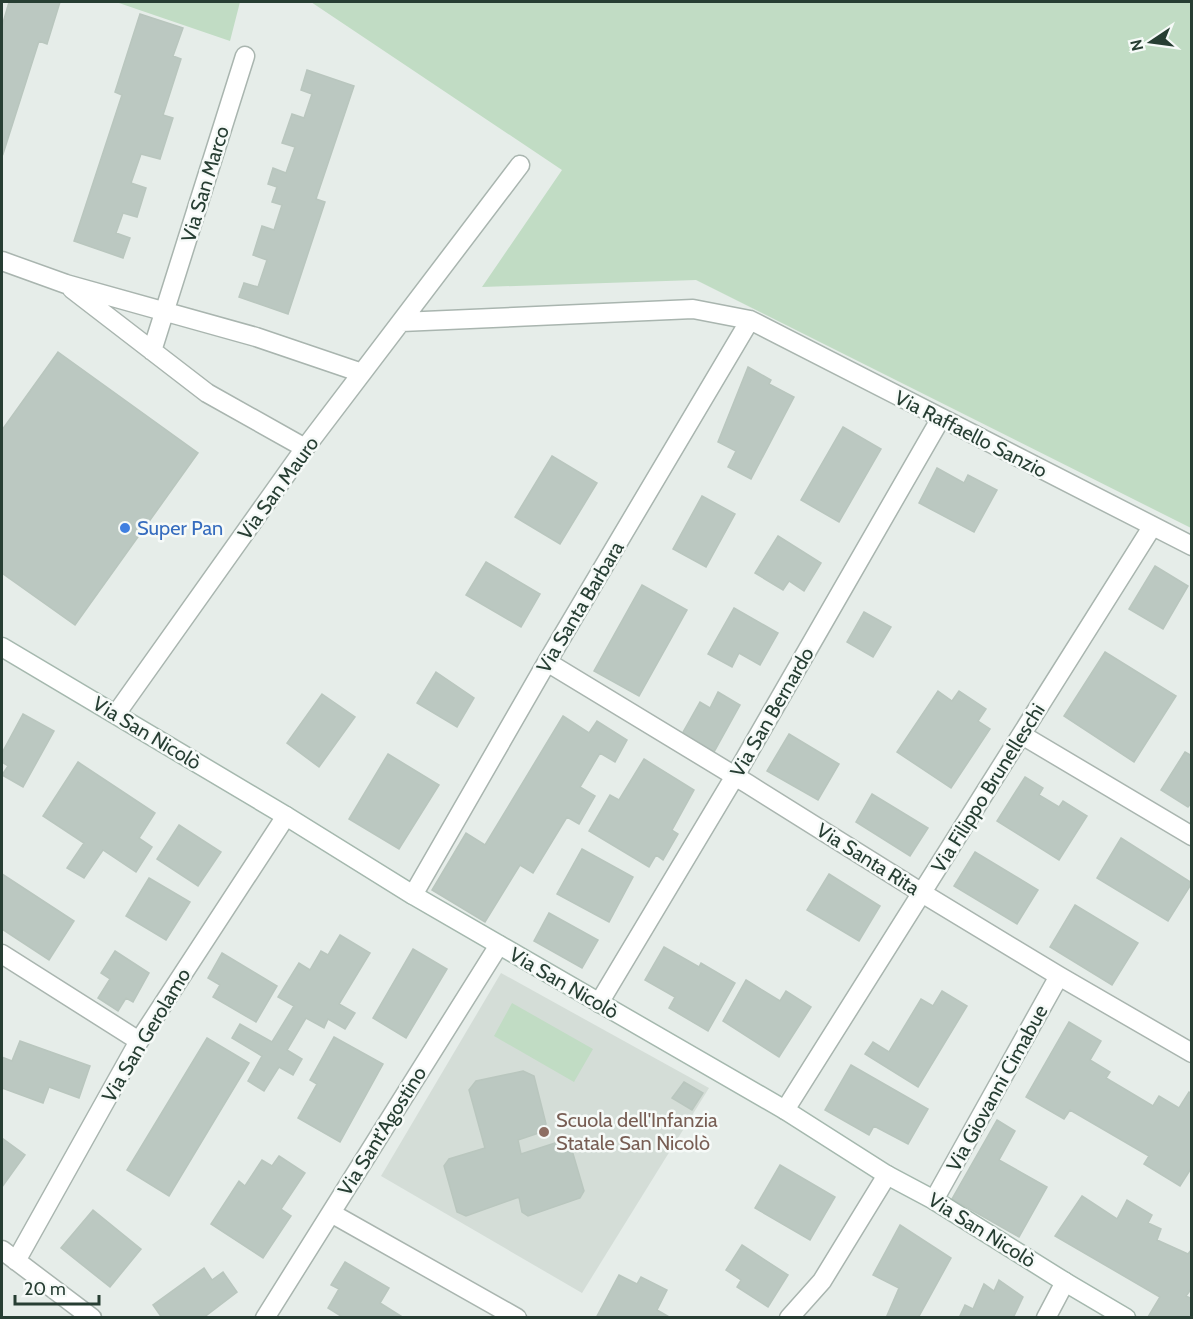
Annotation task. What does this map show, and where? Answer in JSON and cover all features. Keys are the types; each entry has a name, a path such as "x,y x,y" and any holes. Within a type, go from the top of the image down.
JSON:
{"street":[{"name":"Via San Marco","path":"152,351 245,56"},
{"name":"Via San Mauro","path":"116,714 305,448 520,165"},
{"path":"2,261 66,284 256,337 362,373"},
{"path":"66,284 207,393 305,448"},
{"path":"401,322 693,309 750,320"},
{"name":"Via Raffaello Sanzio","path":"750,320 1191,546"},
{"name":"Via Santa Barbara","path":"412,896 547,662 750,320"},
{"name":"Via San Bernardo","path":"599,1004 735,776 941,418"},
{"name":"Via Filippo Brunelleschi","path":"785,1110 1152,527"},
{"name":"Via San Nicolò","path":"2,647 286,816 412,896 785,1110 887,1175 934,1200 1065,1282 1126,1317"},
{"name":"Via Santa Rita","path":"547,662 922,893 1191,1053"},
{"path":"1022,735 1191,836"},
{"name":"Via San Gerolamo","path":"9,1255 139,1041 286,816"},
{"name":"Via Sant'Agostino","path":"265,1317 499,945"},
{"path":"2,954 139,1041"},
{"name":"Via Giovanni Cimabue","path":"934,1200 1059,976"},
{"path":"789,1317 822,1281 887,1175"},
{"path":"331,1213 517,1317"},
{"path":"9,1255 92,1317"},
{"path":"1046,1317 1065,1282"}],"shaded area":[{"name":"Scuola dell'Infanzia Statale San Nicolò","path":"501,973 709,1088 582,1293 381,1176"}],"green space":[{"path":"116,2 240,2 230,41"},
{"path":"311,2 1191,2 1191,528 696,280 482,287 562,170"},
{"path":"512,1003 593,1049 574,1082 494,1036"}],"building":[{"path":"9,2 60,2 47,44 39,41 3,154 2,26"},
{"path":"140,14 183,28 173,56 181,59 163,115 173,118 160,159 141,154 131,183 146,188 137,217 123,213 116,233 130,238 123,258 74,241 122,95 115,92"},
{"path":"307,70 354,86 316,199 325,202 288,314 239,297 244,283 258,287 267,260 253,255 262,226 274,230 282,205 272,202 277,187 268,184 273,168 286,173 295,147 282,143 292,114 304,118 312,94 301,90"},
{"path":"58,352 198,453 75,625 2,573 2,430"},
{"path":"748,367 771,380 769,384 794,397 751,479 728,467 736,451 718,442"},
{"path":"843,427 881,449 839,522 801,500"},
{"path":"552,456 597,483 560,544 515,517"},
{"path":"937,468 964,483 968,475 997,490 974,532 919,503"},
{"path":"702,496 735,514 706,567 673,549"},
{"path":"778,536 821,563 804,591 789,581 783,590 755,573"},
{"path":"486,562 540,594 521,627 466,595"},
{"path":"1155,566 1188,586 1163,629 1129,609"},
{"path":"642,585 687,610 639,696 594,671"},
{"path":"734,608 778,633 760,665 739,653 732,667 708,654"},
{"path":"864,612 891,627 873,657 847,642"},
{"path":"1105,652 1176,696 1134,762 1064,716"},
{"path":"436,672 474,698 457,727 417,703"},
{"path":"938,691 952,701 959,691 986,709 978,721 990,729 951,788 897,752"},
{"path":"718,692 740,705 714,752 682,734 700,702 710,708"},
{"path":"322,694 355,717 319,767 287,743"},
{"path":"23,714 54,731 23,787 2,775 8,766 2,762 2,753"},
{"path":"563,716 589,733 597,721 627,740 615,762 600,753 580,787 595,796 579,824 567,817 533,873 520,865 485,922 432,890 466,833 485,845"},
{"path":"789,734 839,764 818,800 767,771"},
{"path":"1185,752 1192,756 1192,802 1188,807 1161,790"},
{"path":"388,754 439,785 399,849 349,819"},
{"path":"644,759 694,790 672,830 678,834 663,860 656,855 649,867 589,831 610,795 619,800"},
{"path":"78,762 155,813 139,838 152,847 136,872 103,850 84,878 67,868 84,843 43,816"},
{"path":"1025,777 1043,788 1039,795 1059,807 1063,801 1087,816 1059,860 997,821"},
{"path":"872,794 928,828 910,856 856,822"},
{"path":"179,825 221,852 198,886 157,859"},
{"path":"1121,838 1192,883 1168,921 1097,878"},
{"path":"582,849 633,877 609,922 557,894"},
{"path":"975,852 1038,890 1017,924 954,886"},
{"path":"2,874 74,921 49,960 2,929"},
{"path":"829,874 880,906 859,941 807,910"},
{"path":"149,878 190,902 166,940 126,916"},
{"path":"1075,905 1138,943 1112,985 1050,947"},
{"path":"549,913 598,940 582,968 534,941"},
{"path":"340,935 370,953 339,1004 355,1013 345,1029 328,1019 324,1028 306,1018 287,1050 302,1059 293,1075 279,1067 264,1091 248,1081 262,1056 232,1038 240,1024 272,1042 294,1006 278,997 299,963 310,970 321,951 328,955"},
{"path":"664,947 699,967 701,963 735,983 708,1031 669,1008 675,997 645,980"},
{"path":"413,949 447,969 406,1038 373,1018"},
{"path":"115,951 149,973 133,1002 126,998 118,1011 98,998 110,979 101,973"},
{"path":"222,953 277,986 256,1022 213,997 220,985 208,978"},
{"path":"746,980 780,1001 786,991 811,1007 779,1057 723,1021"},
{"path":"942,991 967,1006 918,1087 865,1054 873,1042 889,1052 921,999 933,1006"},
{"path":"1069,1022 1101,1041 1090,1060 1110,1072 1106,1078 1153,1106 1159,1096 1179,1108 1189,1092 1192,1094 1192,1167 1180,1186 1144,1164 1149,1156 1070,1110 1064,1119 1026,1097"},
{"path":"334,1037 383,1064 340,1142 298,1118 317,1084 310,1080"},
{"path":"207,1038 249,1063 169,1196 127,1170"},
{"path":"20,1041 90,1066 79,1098 49,1087 43,1103 2,1088 2,1057 12,1061"},
{"path":"851,1065 928,1109 908,1144 874,1126 869,1135 825,1110"},
{"path":"523,1071 534,1076 546,1124 542,1132 518,1140 521,1154 561,1141 571,1147 584,1191 580,1198 528,1216 522,1212 519,1197 466,1216 457,1212 444,1166 449,1159 485,1148 469,1090 476,1081"},
{"path":"684,1082 703,1093 692,1110 672,1098"},
{"path":"997,1120 1015,1131 999,1160 1047,1187 1019,1237 952,1199"},
{"path":"2,1138 25,1155 2,1187"},
{"path":"279,1156 305,1173 281,1209 291,1216 263,1258 211,1224 239,1181 245,1186 262,1160 272,1166"},
{"path":"780,1165 835,1197 810,1240 755,1208"},
{"path":"1082,1196 1117,1219 1127,1200 1152,1215 1148,1223 1161,1229 1157,1240 1188,1254 1192,1249 1192,1288 1186,1296 1192,1299 1192,1318 1148,1317 1160,1297 1055,1236"},
{"path":"93,1210 141,1249 110,1287 61,1248"},
{"path":"900,1225 951,1258 918,1318 886,1318 899,1288 873,1275"},
{"path":"742,1245 788,1275 768,1307 737,1287 741,1280 726,1270"},
{"path":"345,1262 389,1288 380,1303 404,1318 344,1318 328,1308 339,1289 331,1285"},
{"path":"204,1268 212,1280 223,1272 237,1292 203,1318 162,1318 153,1305"},
{"path":"619,1275 637,1284 641,1277 667,1290 657,1310 671,1318 596,1318"},
{"path":"999,1280 1023,1297 1013,1318 959,1318 965,1305 973,1309 984,1284 994,1291"}],"place":[{"name":"Super Pan","path":"125,528"},
{"name":"Scuola dell'Infanzia Statale San Nicolò","path":"544,1132"}]}
